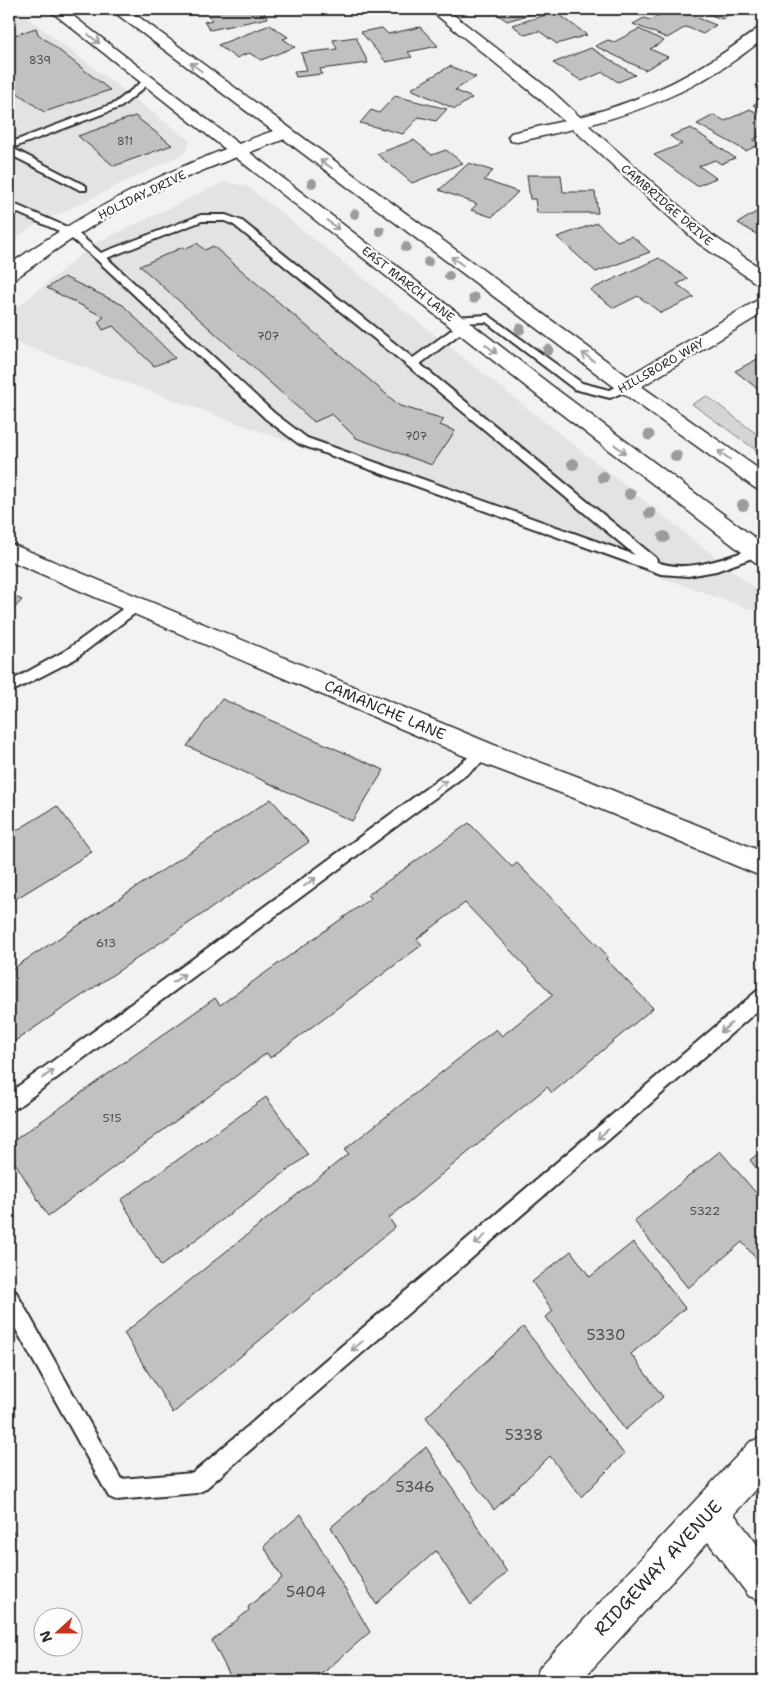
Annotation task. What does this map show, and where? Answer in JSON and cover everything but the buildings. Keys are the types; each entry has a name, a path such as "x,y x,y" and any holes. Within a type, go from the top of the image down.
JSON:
{"street":[{"name":"EAST MARCH LANE","path":"55,9 240,151 457,323 706,515 761,554"},
{"path":"119,9 627,386 763,484"},
{"name":"CAMBRIDGE DRIVE","path":"437,9 547,96 654,196 698,232 763,280"},
{"path":"517,137 617,113 686,85 763,32"},
{"name":"HOLIDAY DRIVE","path":"9,274 46,246 116,205 284,133"},
{"name":"HILLSBORO WAY","path":"627,386 763,305"},
{"name":"CAMANCHE LANE","path":"9,551 485,753 583,790 763,865"},
{"name":"RIDGEWAY AVENUE","path":"554,1681 763,1456"},
{"path":"709,1513 763,1582"}],"lane":[{"path":"9,148 118,105 148,80"},
{"path":"9,148 83,188"},
{"path":"9,205 70,232 100,257 270,416 303,441 661,569 688,571 761,554"},
{"path":"100,257 201,218 226,218 238,222 661,569"},
{"name":"HILLSBORO WAY","path":"457,323 488,318 578,386 610,394 627,386"},
{"path":"413,364 457,323"},
{"path":"9,688 70,656 137,606"},
{"path":"9,1103 485,753"},
{"path":"9,1299 116,1490 197,1483 763,996"}],"shaded area":[{"path":"9,9 16,9 190,141 185,153 28,229 9,244"},
{"path":"224,182 247,186 763,595 763,614 9,340 9,314 94,244"},
{"path":"707,396 763,439 763,455 692,404"}]}
